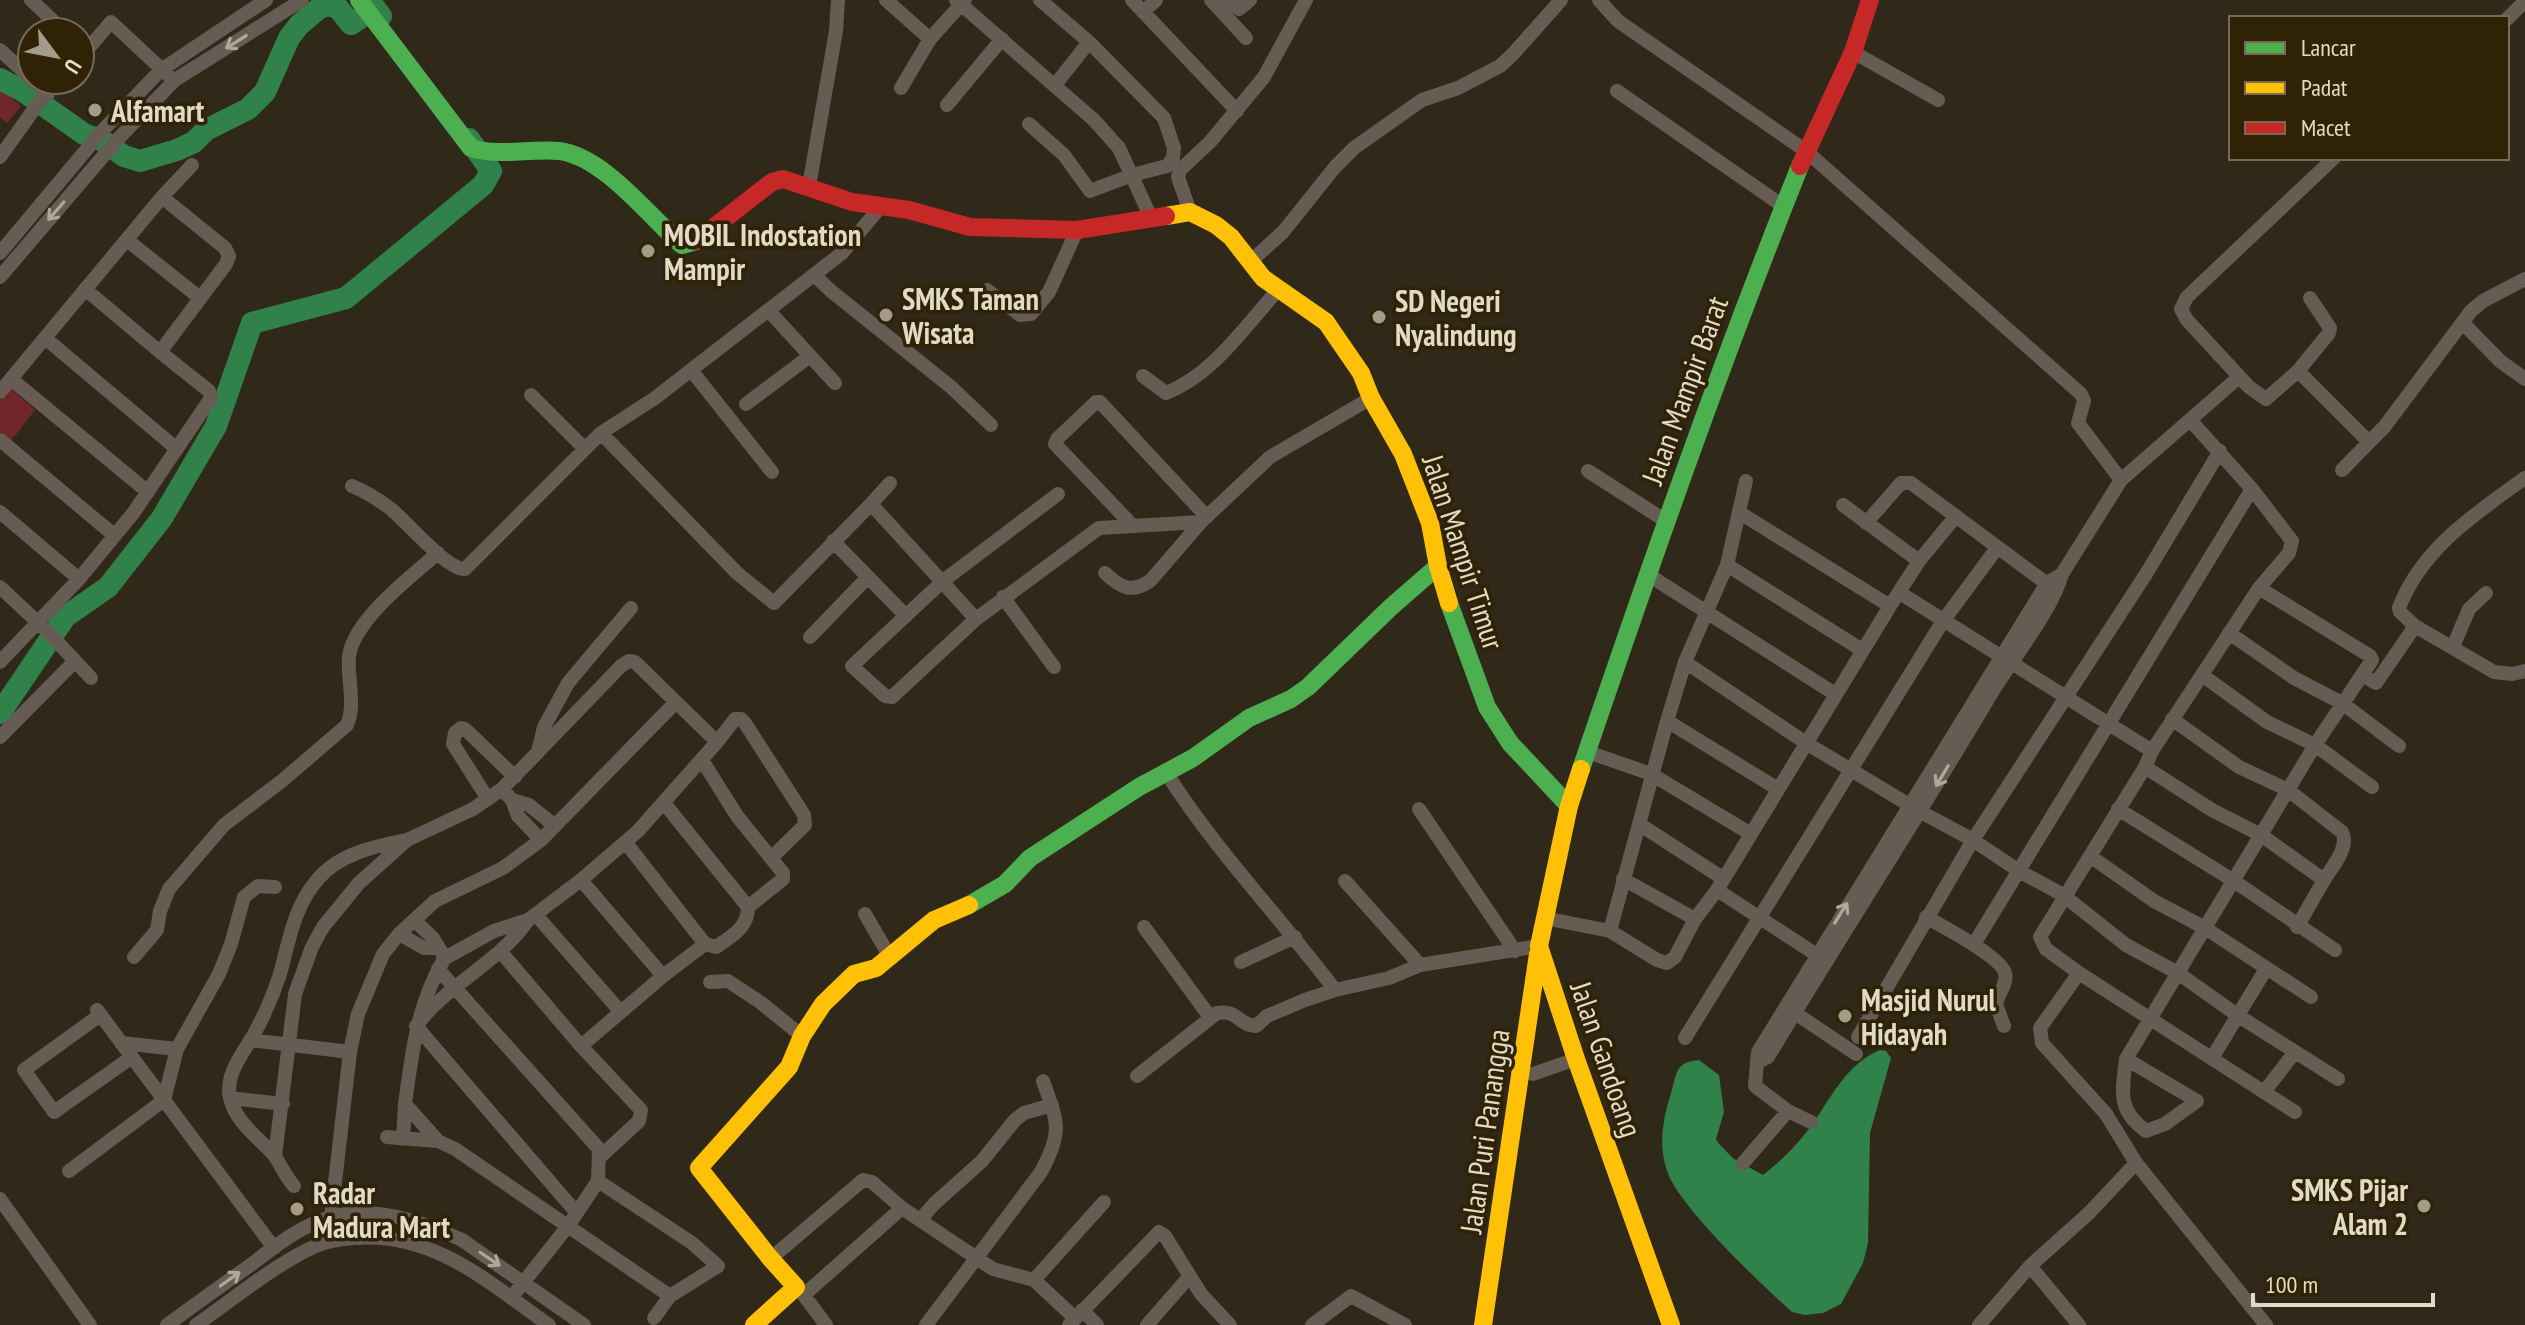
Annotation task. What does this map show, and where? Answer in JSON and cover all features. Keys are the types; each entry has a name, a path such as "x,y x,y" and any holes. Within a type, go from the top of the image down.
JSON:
{"street":[{"path":"31,0 48,16"},
{"path":"0,277 21,239 98,136 161,70 266,0"},
{"path":"0,253 21,239 175,80 302,0"},
{"path":"809,186 836,31 838,0"},
{"path":"886,0 930,39"},
{"path":"1029,124 1064,155 1090,191 1167,166 1173,158 1174,148 1164,118 1089,42 1040,0"},
{"path":"1132,0 1237,111"},
{"path":"1143,12 1156,0"},
{"path":"1211,0 1246,38"},
{"path":"1227,0 1239,9 1250,0"},
{"path":"360,1 468,146 477,151 577,154 596,167 682,245 693,243 772,182 783,179 852,202 882,205 970,227 1077,230 1190,212 1178,177 1180,170 1210,142 1264,77 1306,0"},
{"path":"1251,261 1283,232 1354,148 1422,100 1435,93 1458,88 1500,66 1561,0"},
{"path":"1599,0 1618,21 1806,151 2081,394 2084,401 2078,423 2121,480"},
{"name":"Jalan Mampir Barat","path":"1569,806 1647,574 1783,206 1853,52 1870,0"},
{"path":"2509,17 2525,1"},
{"path":"901,88 930,39 961,2 1094,120 1119,148 1152,220"},
{"path":"96,38 111,22 175,80"},
{"path":"947,105 1002,39"},
{"path":"1055,85 1089,42"},
{"path":"0,50 16,66"},
{"path":"1853,52 1938,100"},
{"path":"1617,91 1783,206"},
{"path":"0,157 45,96"},
{"path":"0,130 12,140"},
{"path":"2310,298 2330,328 2329,333 2298,371 2266,399 2256,394 2239,377 2187,320 2181,309 2182,303 2332,160"},
{"path":"0,392 192,165"},
{"path":"160,352 226,264 227,251 162,197"},
{"path":"352,486 369,493 458,569 465,569 601,433 655,398 842,253 882,205"},
{"name":"Jalan Mampir Timur","path":"1190,212 1216,225 1231,237 1263,278 1326,322 1361,373 1371,398 1403,454 1430,523 1438,566 1487,707 1510,743 1569,806"},
{"path":"987,290 1020,315 1031,314 1049,292 1077,230"},
{"path":"127,240 200,298"},
{"path":"814,275 951,387 991,425"},
{"path":"2342,470 2385,426 2483,301 2525,279"},
{"path":"0,662 47,632 79,579 148,492 212,394 85,289"},
{"path":"1143,376 1166,393 1178,388 1223,353 1278,290"},
{"path":"769,311 835,383"},
{"path":"2463,323 2500,361 2525,379"},
{"path":"45,338 177,449"},
{"path":"746,404 810,356"},
{"path":"691,370 772,472"},
{"path":"2298,371 2369,442"},
{"path":"1811,1122 1788,1111 1755,1086 1758,1062 1768,1057 1790,1009 2121,480 2239,377"},
{"path":"11,379 148,492"},
{"path":"531,395 584,448"},
{"path":"1105,573 1122,588 1143,586 1204,519 1270,457 1371,398"},
{"path":"1132,525 1055,444 1096,402 1100,402 1204,519"},
{"path":"2191,421 2252,489 2293,545 2259,588 2172,719 2040,937 2046,949 2079,973 2295,1112"},
{"path":"601,433 726,562 774,603 890,483"},
{"path":"0,440 114,535"},
{"path":"1858,1037 1973,840 2146,574 2220,451"},
{"path":"1588,471 1666,521"},
{"path":"2525,478 2439,545 2418,572 2399,608 2415,626 2494,672 2512,674 2525,671"},
{"path":"1610,931 1667,721 1685,662 1727,565 1746,481"},
{"path":"1866,523 1901,483 1906,482 2052,587"},
{"path":"1974,944 2252,489"},
{"path":"1058,494 943,581 852,666 889,698 1003,597 1099,528 1204,519"},
{"path":"871,504 976,619"},
{"path":"1843,505 1919,561"},
{"path":"0,512 79,579"},
{"path":"1740,513 1890,606"},
{"path":"1544,918 1610,931 1667,963 1675,957 1695,919 1720,884 1890,606 1919,561 1956,516"},
{"path":"833,541 906,616"},
{"path":"1685,1038 1943,621 1997,548"},
{"path":"134,957 157,930 160,911 169,889 224,825 347,725 352,641 390,593 438,553"},
{"path":"1727,565 1862,650"},
{"path":"826,1325 800,1290 769,1260 699,1168 789,1067 802,1036 833,992 854,974 876,968 934,920 965,907 1005,884 1030,858 1139,787 1167,774 1249,718 1291,699 1308,687 1438,566"},
{"path":"1647,574 1835,694"},
{"path":"810,637 867,578"},
{"path":"0,587 91,678"},
{"path":"2126,1059 2197,1101 2165,1124 2146,1131 2133,1122 2124,1105 2126,1059 2315,745 2371,662 2370,656 2259,588"},
{"path":"1900,593 2152,751"},
{"path":"2453,647 2469,609 2486,593"},
{"path":"1003,597 1054,667"},
{"path":"538,752 544,727 568,683 631,608"},
{"path":"2362,675 2376,683 2415,626"},
{"path":"2229,633 2294,678 2342,703 2399,746"},
{"path":"507,795 515,777 629,661 635,662 717,742"},
{"path":"0,737 74,662"},
{"path":"1685,662 1806,743 2063,895 2126,945 2178,973 2237,1015 2338,1079"},
{"path":"2202,675 2267,722 2315,745 2372,787"},
{"path":"336,1240 331,1217 350,1052 358,1014 383,954 399,934 435,901 503,868 541,840 675,703"},
{"path":"416,1026 428,1010 500,951 532,918 626,843 735,719 741,719 804,815 805,825 771,858"},
{"path":"2172,719 2239,767 2288,790 2346,838 2345,846 2297,927"},
{"path":"1667,721 1778,789"},
{"path":"488,799 453,744 455,733 461,728 515,777"},
{"path":"1585,751 1651,774 1751,834"},
{"path":"702,760 730,806 781,870 783,879 748,907"},
{"path":"2145,767 2212,810 2261,835 2324,880"},
{"path":"1167,774 1227,859 1295,937 1335,990"},
{"path":"294,1186 279,1167 275,1156 250,1133 230,1098 230,1083 235,1063 271,1001 295,918 317,879 332,865 375,846 407,840 488,799 507,795 529,805 555,826"},
{"path":"507,795 518,816 541,840"},
{"path":"626,843 705,944 716,947 743,928 749,917 748,907 664,803"},
{"name":"Jalan Gandoang","path":"1569,806 1539,946 1671,1325"},
{"path":"1419,809 1515,951"},
{"path":"2118,809 2234,881 2297,927 2335,950"},
{"path":"1639,824 1761,917 1822,958"},
{"path":"275,1156 295,994 308,958 323,927 359,883 407,840"},
{"path":"2090,856 2154,901 2205,928 2311,997"},
{"path":"1623,879 1695,919"},
{"path":"581,880 663,976"},
{"path":"1345,881 1420,965"},
{"path":"69,1171 164,1100 177,1049 219,974 244,897 258,886 275,887"},
{"path":"865,914 890,957"},
{"path":"1926,917 1974,944 2003,969 2006,975 1996,1004 2004,1026"},
{"path":"403,1139 416,1026 440,958 494,931 532,918"},
{"path":"532,918 620,1011"},
{"path":"414,920 433,938 453,987 596,1143 600,1157 598,1181 575,1211 568,1226 511,1298"},
{"path":"1144,927 1210,1017"},
{"path":"399,934 440,958"},
{"path":"1241,962 1295,937"},
{"path":"581,1046 705,944"},
{"path":"1137,1076 1210,1017 1226,1012 1235,1014 1250,1026 1256,1026 1267,1016 1335,990 1377,981 1420,965 1539,946"},
{"name":"Jalan Puri Panangga","path":"1483,1325 1539,946"},
{"path":"500,951 642,1114 639,1121 600,1157"},
{"path":"2212,1058 2266,969"},
{"path":"2079,973 2040,1028 2042,1043 2106,1114 2136,1163 2266,1325"},
{"path":"710,982 728,981 802,1036"},
{"path":"1790,1009 1856,1054"},
{"path":"132,1057 54,1112 24,1070 99,1013 121,1043 132,1057 274,1248"},
{"path":"416,1026 575,1211"},
{"path":"250,1040 350,1052"},
{"path":"121,1043 177,1049"},
{"path":"2264,1092 2295,1052"},
{"path":"1533,1074 1576,1059"},
{"path":"926,1325 1041,1172 1054,1147 1057,1130 1043,1081"},
{"path":"230,1098 283,1104"},
{"path":"405,1104 438,1141 484,1167 670,1296"},
{"path":"920,1220 982,1161 1024,1113 1052,1105"},
{"path":"1743,1163 1788,1111"},
{"path":"387,1137 438,1141"},
{"path":"1979,1325 2030,1266 2089,1213 2136,1163"},
{"path":"769,1260 863,1180 872,1182 902,1208 993,1269 1034,1280 1075,1318 1097,1325"},
{"path":"598,1181 692,1243 718,1266 670,1296 654,1318"},
{"path":"0,1199 90,1325"},
{"path":"1034,1280 1104,1202"},
{"path":"754,1325 902,1208"},
{"path":"167,1325 289,1237 331,1217 379,1215 424,1223 462,1240 584,1325"},
{"path":"1075,1318 1157,1232 1165,1236 1189,1277 1225,1323"},
{"path":"196,1325 308,1249 336,1240 377,1236 411,1241 455,1260 549,1325"},
{"path":"2030,1266 2079,1325"},
{"path":"1147,1325 1189,1277"},
{"path":"1312,1325 1351,1296 1405,1325"}],"shaded area":[{"path":"0,88 21,106 7,123 0,117"},
{"path":"11,389 35,410 11,441 0,432 0,401"},
{"path":"1880,1050 1886,1051 1891,1058 1870,1133 1868,1243 1863,1263 1841,1304 1823,1313 1805,1315 1792,1312 1704,1224 1687,1204 1667,1171 1663,1132 1676,1074 1685,1063 1699,1060 1719,1075 1724,1112 1716,1139 1734,1159 1763,1175 1803,1136 1847,1074"}],"waterway":[{"path":"0,79 23,91 84,134 103,141 124,156 140,161 194,142 206,130 248,109 265,92 289,38 318,9 327,5 338,8 351,24 375,8 381,16"},
{"path":"0,713 65,617 108,587 162,518 216,426 252,323 346,298 483,185 491,171 469,139"}],"traffic: fast":[{"path":"359,0 471,148 493,152 548,150 576,155 609,175 682,245 696,241"},
{"path":"1581,769 1686,466 1800,166"},
{"path":"969,905 1005,884 1030,858 1139,787 1193,758 1249,718 1291,699 1308,687 1438,566"},
{"path":"1449,603 1487,707 1510,743 1569,806"}],"traffic: slow":[{"path":"1166,216 1190,212 1216,225 1231,237 1263,278 1326,322 1361,373 1371,398 1403,454 1430,523 1449,603"},
{"path":"1581,769 1569,806 1539,946 1671,1325"},
{"path":"754,1325 796,1287 699,1168 789,1067 802,1036 823,1004 854,974 876,968 934,920 969,905"},
{"path":"1483,1325 1538,954"}],"traffic: jam":[{"path":"1800,166 1853,52 1870,0"},
{"path":"696,241 772,182 783,179 852,202 909,210 970,227 1077,230 1166,216"}],"place":[{"name":"Alfamart","path":"95,110"},
{"name":"MOBIL Indostation Mampir","path":"648,251"},
{"name":"SMKS Taman Wisata","path":"886,315"},
{"name":"SD Negeri Nyalindung","path":"1379,317"},
{"name":"Masjid Nurul Hidayah","path":"1845,1016"},
{"name":"SMKS Pijar Alam 2","path":"2424,1206"},
{"name":"Radar Madura Mart","path":"297,1209"}]}
